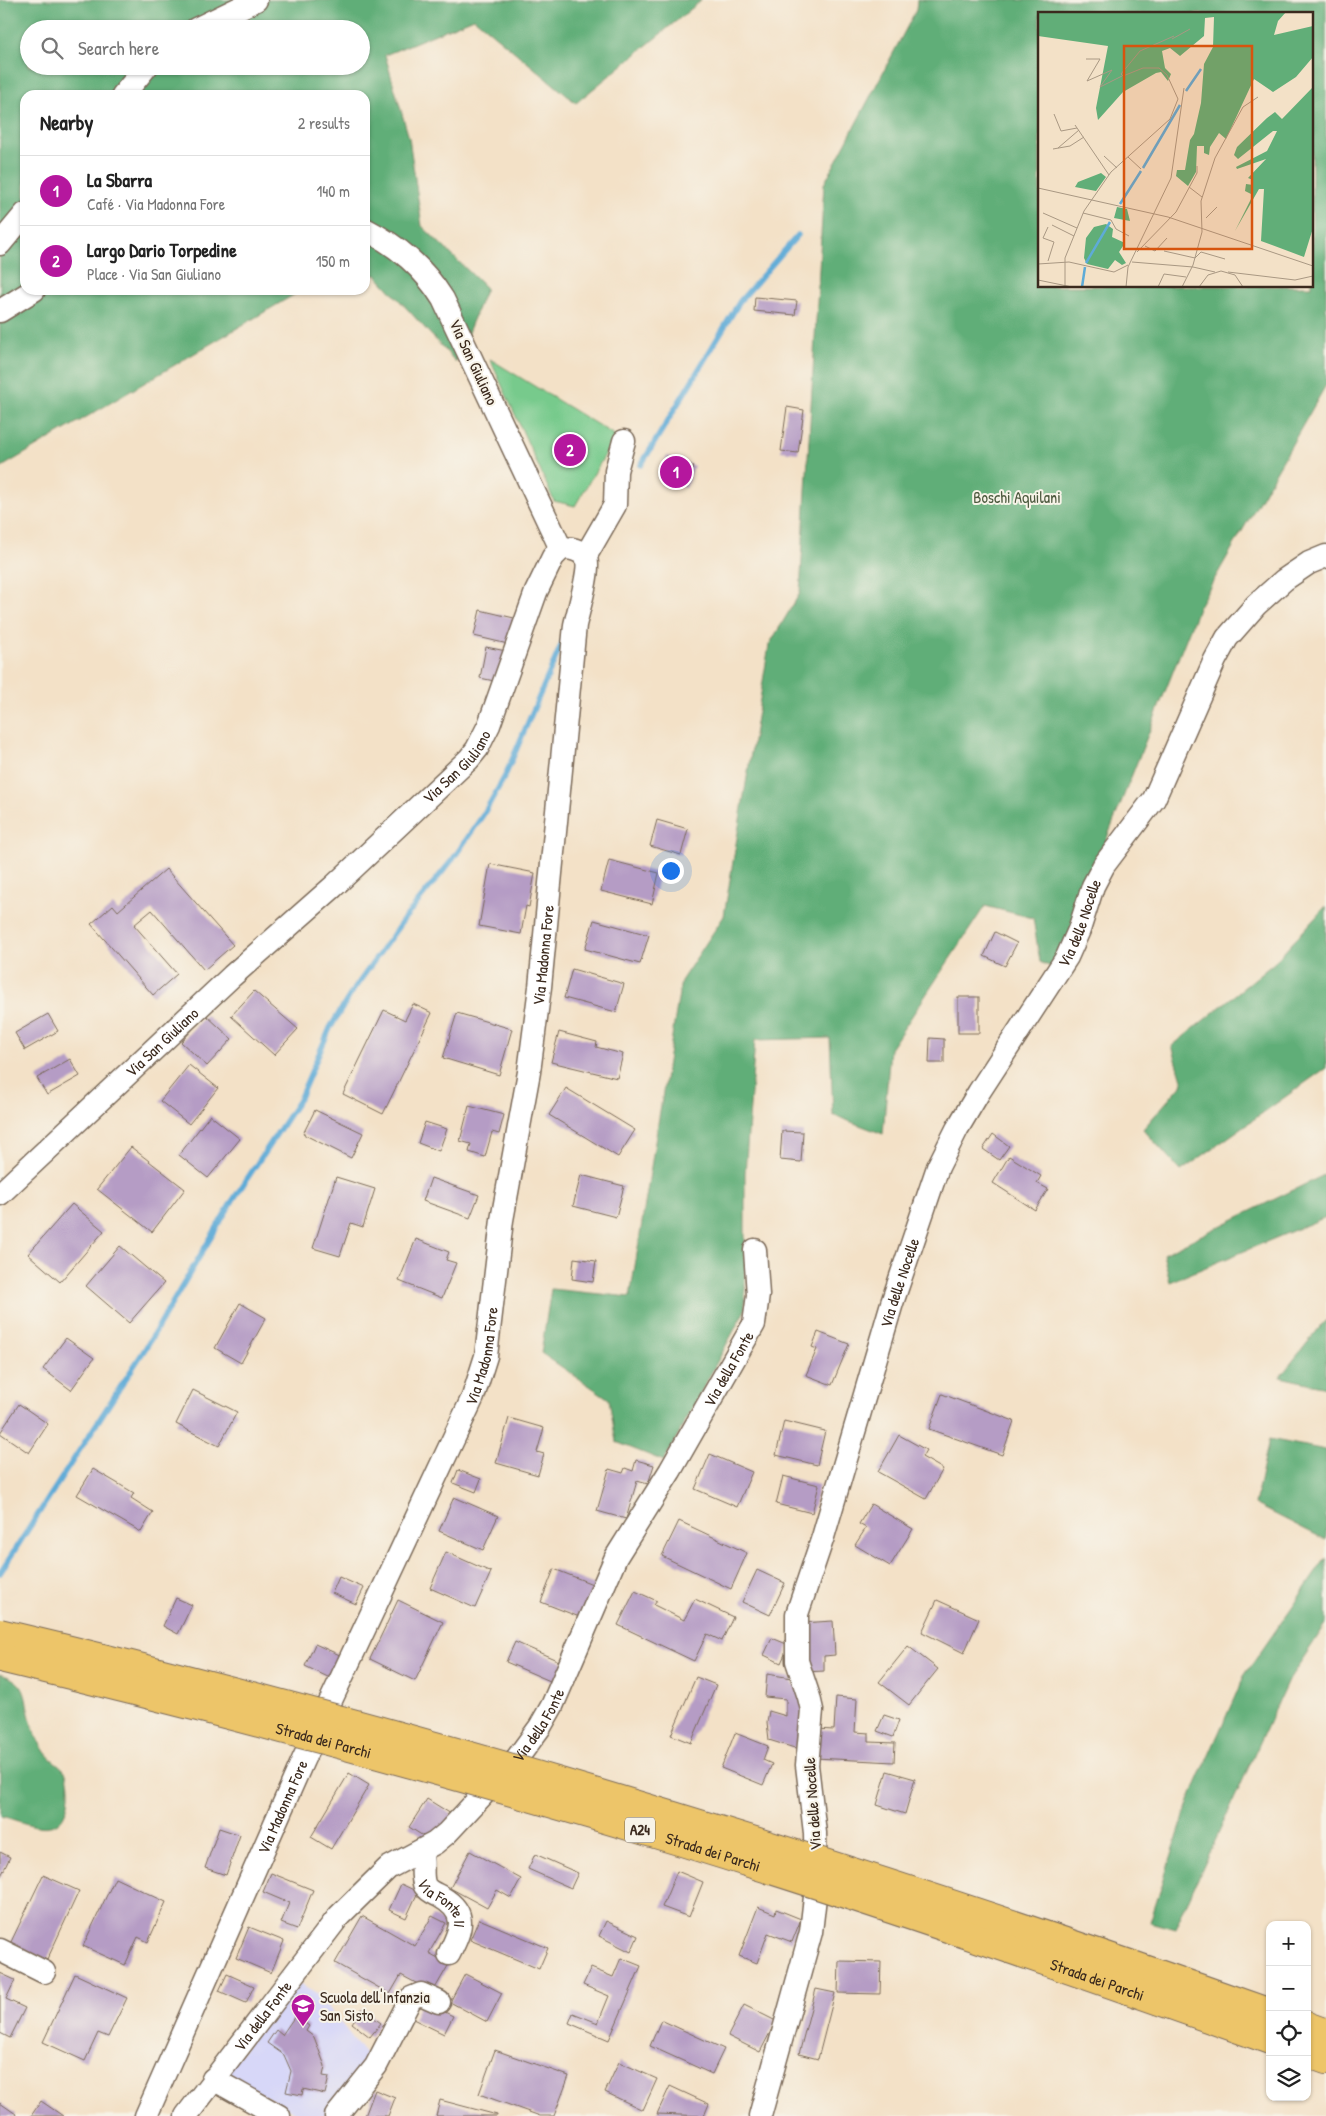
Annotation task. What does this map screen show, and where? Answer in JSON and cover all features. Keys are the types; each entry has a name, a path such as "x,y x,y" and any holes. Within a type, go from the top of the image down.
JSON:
{"highway":[{"name":"Strada dei Parchi","path":"0,1633 242,1692 689,1820 1044,1934 1266,2012"},
{"name":"Strada dei Parchi","path":"0,1658 248,1720 455,1776 682,1842 1054,1963 1266,2039"},
{"path":"1311,2027 1326,2033"},
{"path":"1311,2054 1326,2060"}],"street":[{"path":"215,20 256,0"},
{"path":"127,90 140,75"},
{"path":"0,244 20,220"},
{"name":"Via San Giuliano","path":"0,1194 232,976 333,887 469,759 489,725 536,592 553,557 561,549 443,299 416,264 390,243 370,232"},
{"path":"0,311 26,295"},
{"path":"561,549 571,548 585,557 615,505 616,471 624,441"},
{"name":"Via delle Nocelle","path":"760,2116 811,1932 816,1888 815,1833 807,1765 812,1710 797,1661 797,1614 823,1537 892,1303 938,1168 975,1098 1067,957 1079,930 1093,886 1104,865 1154,799 1226,638 1256,605 1284,580 1309,563 1326,556"},
{"name":"Via Madonna Fore","path":"146,2116 303,1760 473,1397 482,1372 489,1337 502,1220 532,1054 575,625 587,568 585,557"},
{"name":"Via della Fonte","path":"186,2116 339,1916 388,1868 422,1851 442,1838 518,1757 547,1717 616,1557 670,1470 754,1324 758,1294 755,1250"},
{"name":"Via Fonte II","path":"422,1851 425,1885 430,1891 452,1904 460,1917 460,1930 448,1954"},
{"path":"0,1950 44,1972"},
{"path":"336,2116 383,2056 411,1998 422,1994 439,2002"},
{"path":"213,2079 279,2116"}],"shaded area":[{"name":"Scuola dell'Infanzia San Sisto","path":"297,1983 319,1995 369,2059 324,2116 302,2116 224,2074"}],"green space":[{"path":"0,0 702,0 576,103 474,18 385,55 409,138 422,226 486,288 456,362 376,275 370,275 370,90 20,90 20,295 294,295 0,468"},
{"name":"Boschi Aquilani","path":"917,0 1326,0 1326,385 1199,606 1055,969 1040,962 1033,918 985,906 890,1049 883,1134 833,1115 830,1038 755,1040 745,1173 745,1310 664,1461 616,1442 609,1399 541,1353 551,1289 630,1297 681,981 724,916 769,645 800,593 824,184 916,10"},
{"path":"490,359 616,436 575,506 554,501"},
{"path":"1326,906 1326,1068 1181,1171 1143,1129 1183,1083 1172,1046 1274,963"},
{"path":"1326,1174 1326,1217 1170,1282 1163,1254"},
{"path":"1326,1320 1326,1387 1280,1377 1324,1322"},
{"path":"1269,1439 1326,1450 1326,1540 1255,1504"},
{"path":"1326,1558 1326,1624 1288,1681 1175,1929 1150,1922 1190,1798 1244,1676"},
{"path":"0,1674 10,1677 21,1687 32,1725 39,1741 47,1755 65,1771 67,1776 69,1798 66,1812 59,1822 53,1825 46,1827 30,1825 0,1816"}],"building":[{"path":"755,297 797,301 795,315 754,311"},
{"path":"787,407 804,410 798,453 781,451"},
{"path":"667,456 694,466 686,488 658,478"},
{"path":"480,610 514,618 508,644 474,636"},
{"path":"486,647 506,651 499,682 480,678"},
{"path":"657,820 688,829 681,855 650,846"},
{"path":"609,860 659,873 652,904 601,891"},
{"path":"490,864 535,873 529,907 526,906 521,934 479,926"},
{"path":"166,869 233,945 204,970 152,910 134,925 177,974 153,995 91,924 113,905 118,911"},
{"path":"594,920 649,935 640,964 585,949"},
{"path":"995,932 1017,943 1005,966 984,956"},
{"path":"572,969 624,984 616,1012 564,998"},
{"path":"254,991 298,1029 274,1055 231,1016"},
{"path":"958,997 979,997 979,1033 958,1033"},
{"path":"413,1004 432,1013 383,1114 343,1094 384,1010 405,1020"},
{"path":"457,1013 512,1029 499,1075 443,1058"},
{"path":"48,1014 58,1031 25,1050 15,1033"},
{"path":"206,1015 232,1039 207,1066 181,1042"},
{"path":"559,1032 597,1042 596,1047 623,1054 617,1078 551,1062"},
{"path":"930,1038 944,1039 944,1063 929,1063"},
{"path":"70,1059 80,1076 47,1095 37,1078"},
{"path":"189,1065 218,1088 189,1124 160,1101"},
{"path":"566,1088 635,1130 618,1157 549,1115"},
{"path":"469,1106 504,1115 499,1134 492,1132 485,1157 469,1152 471,1144 460,1141"},
{"path":"315,1110 363,1133 351,1158 303,1134"},
{"path":"210,1115 240,1139 208,1178 179,1155"},
{"path":"425,1122 447,1129 439,1151 418,1143"},
{"path":"782,1131 803,1132 801,1162 780,1160"},
{"path":"993,1134 1009,1146 999,1160 983,1149"},
{"path":"131,1147 185,1189 152,1232 97,1189"},
{"path":"1009,1156 1041,1176 1037,1183 1048,1189 1035,1210 993,1183"},
{"path":"581,1175 624,1186 616,1217 573,1206"},
{"path":"336,1177 375,1189 363,1227 351,1223 340,1256 313,1248"},
{"path":"431,1178 479,1195 470,1218 423,1201"},
{"path":"72,1204 104,1231 60,1282 28,1254"},
{"path":"416,1239 449,1252 446,1260 456,1263 442,1298 399,1281"},
{"path":"120,1246 164,1283 129,1323 86,1286"},
{"path":"574,1258 596,1261 593,1282 572,1279"},
{"path":"240,1303 266,1318 241,1363 215,1348"},
{"path":"818,1332 849,1344 832,1385 806,1375 817,1349 812,1347"},
{"path":"66,1338 94,1358 71,1390 43,1369"},
{"path":"193,1390 237,1412 219,1446 176,1424"},
{"path":"942,1394 1014,1421 1002,1455 929,1429"},
{"path":"19,1404 48,1424 29,1453 0,1433"},
{"path":"509,1418 544,1428 537,1452 544,1454 538,1475 496,1463"},
{"path":"784,1421 825,1431 817,1465 776,1455"},
{"path":"899,1435 926,1450 922,1457 943,1469 926,1499 878,1472"},
{"path":"710,1454 752,1472 737,1507 695,1489"},
{"path":"636,1460 654,1465 648,1484 637,1481 626,1519 597,1511 609,1469 623,1473 625,1468 633,1471"},
{"path":"93,1469 134,1493 131,1498 153,1512 141,1532 77,1495"},
{"path":"458,1470 481,1479 476,1492 453,1483"},
{"path":"783,1476 819,1485 812,1513 776,1504"},
{"path":"454,1497 498,1516 483,1550 439,1531"},
{"path":"871,1504 913,1529 890,1566 855,1545 866,1528 859,1524"},
{"path":"679,1521 747,1553 731,1589 662,1556"},
{"path":"446,1552 491,1572 475,1608 430,1588"},
{"path":"554,1569 595,1585 582,1618 541,1602"},
{"path":"757,1570 785,1583 770,1615 742,1602"},
{"path":"339,1577 364,1588 356,1604 332,1593"},
{"path":"635,1591 657,1601 654,1605 684,1620 695,1599 733,1617 722,1641 707,1634 694,1661 618,1625"},
{"path":"176,1598 192,1605 178,1634 163,1626"},
{"path":"398,1600 443,1622 415,1681 370,1659"},
{"path":"937,1600 979,1619 964,1653 922,1632"},
{"path":"833,1621 835,1655 824,1656 824,1671 804,1672 801,1623"},
{"path":"772,1638 789,1645 781,1663 764,1655"},
{"path":"515,1642 566,1664 557,1684 506,1662"},
{"path":"315,1644 342,1656 332,1679 305,1666"},
{"path":"908,1646 938,1669 909,1705 879,1682"},
{"path":"767,1674 792,1678 793,1685 798,1685 806,1698 801,1750 769,1740 767,1722 769,1711 786,1716 786,1699 765,1697"},
{"path":"696,1677 716,1685 691,1743 671,1735"},
{"path":"836,1697 857,1699 855,1732 869,1733 869,1742 895,1743 894,1762 815,1758 816,1729 834,1730"},
{"path":"884,1715 899,1720 893,1737 877,1731"},
{"path":"735,1733 768,1746 763,1760 772,1764 763,1785 721,1768"},
{"path":"887,1771 915,1779 905,1814 877,1805"},
{"path":"349,1773 369,1785 331,1849 311,1837"},
{"path":"427,1799 456,1817 431,1841 409,1827"},
{"path":"219,1828 240,1835 226,1875 205,1868"},
{"path":"470,1851 521,1879 511,1898 497,1890 487,1908 450,1888"},
{"path":"0,1852 10,1857 0,1878"},
{"path":"535,1854 578,1873 571,1888 528,1869"},
{"path":"677,1871 703,1882 689,1917 662,1907"},
{"path":"271,1873 313,1890 297,1929 281,1923 289,1903 263,1892"},
{"path":"43,1875 79,1891 47,1960 10,1944"},
{"path":"115,1878 166,1902 148,1942 138,1937 125,1965 83,1946"},
{"path":"401,1884 418,1892 406,1918 389,1910"},
{"path":"758,1907 775,1914 776,1909 801,1919 792,1942 768,1933 757,1963 739,1956"},
{"path":"362,1916 415,1946 432,1916 446,1923 429,1953 449,1964 433,1992 401,1975 390,1994 335,1963"},
{"path":"479,1919 548,1948 539,1969 470,1940"},
{"path":"606,1921 638,1936 631,1952 599,1936"},
{"path":"249,1927 284,1941 271,1973 236,1958"},
{"path":"621,1958 641,1966 609,2040 569,2023 573,2013 598,2023 609,1996 583,1985 591,1968 613,1977"},
{"path":"839,1961 881,1962 880,1994 838,1993"},
{"path":"0,1973 15,1980 6,1999 25,2008 10,2038 0,2033"},
{"path":"75,1974 127,1998 108,2037 98,2033 85,2061 43,2042"},
{"path":"227,1974 254,1986 246,2003 219,1991"},
{"path":"465,1974 502,1993 487,2022 450,2002"},
{"path":"816,1989 835,1993 818,2059 799,2054"},
{"path":"422,2001 453,2016 444,2034 413,2019"},
{"path":"744,2005 776,2021 760,2052 728,2036"},
{"path":"362,2009 381,2023 370,2037 352,2023"},
{"path":"295,2016 309,2026 306,2031 314,2037 325,2066 323,2076 329,2077 325,2094 303,2089 302,2095 286,2092 291,2071 284,2055 267,2043 276,2030 282,2035"},
{"path":"661,2020 724,2049 712,2074 650,2046"},
{"path":"495,2050 569,2076 554,2116 540,2116 479,2094"},
{"path":"619,2062 657,2079 643,2110 605,2092"},
{"path":"670,2086 709,2104 704,2116 657,2114"},
{"path":"375,2090 395,2098 388,2116 365,2116"},
{"path":"440,2100 497,2115 497,2116 436,2116"},
{"path":"41,2101 63,2116 31,2116"},
{"path":"0,2103 16,2114 15,2116 0,2116"}],"waterway":[{"path":"641,465 740,301 798,235"},
{"path":"0,1573 145,1349 233,1200 299,1100 330,1028 352,992 404,919 453,859 483,815 505,776 565,636"}],"place":[{"name":"Largo Dario Torpedine","path":"570,450"},
{"name":"La Sbarra","path":"676,472"},
{"name":"Scuola dell'Infanzia San Sisto","path":"303,2027"}]}
